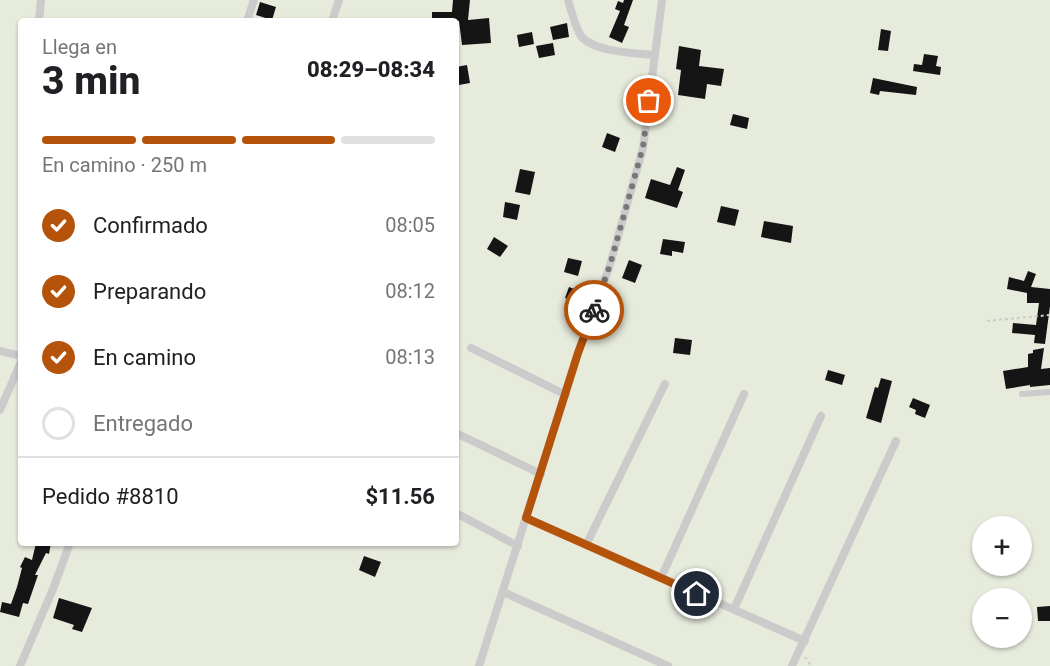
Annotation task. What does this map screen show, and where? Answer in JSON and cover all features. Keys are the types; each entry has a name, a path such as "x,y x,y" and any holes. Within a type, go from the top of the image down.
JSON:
{"street":[{"path":"39,18 41,0"},
{"path":"248,18 254,0"},
{"path":"333,18 339,0"},
{"path":"568,0 575,26 583,39 597,46 654,55"},
{"path":"479,666 578,353 610,265 643,147 662,0"},
{"path":"471,348 566,395"},
{"path":"0,351 18,355"},
{"path":"0,410 18,369"},
{"path":"586,545 665,384"},
{"path":"1022,394 1050,392"},
{"path":"661,578 744,394"},
{"path":"734,609 821,416"},
{"path":"459,434 541,474"},
{"path":"792,666 896,441"},
{"path":"459,515 518,546"},
{"path":"526,518 805,641"},
{"path":"20,666 69,546"},
{"path":"503,592 668,666"}],"path":[{"path":"987,321 1050,315"}],"shaded area":[{"path":"0,0 1050,0 1050,666 0,666"}],"building":[{"path":"453,0 470,0 468,20 489,18 491,43 462,45 459,18 432,18 432,12 452,12"},
{"path":"624,0 633,0 624,25 629,27 622,43 609,37 620,11 615,9 618,1 623,3"},
{"path":"260,2 276,7 273,18 256,15"},
{"path":"567,23 569,37 553,40 550,27"},
{"path":"881,29 891,31 888,51 878,50"},
{"path":"532,32 534,44 519,47 517,35"},
{"path":"553,43 555,55 539,58 536,46"},
{"path":"679,46 701,50 699,66 724,69 721,86 707,84 705,99 678,95 681,70 676,69"},
{"path":"924,54 938,56 936,66 941,67 940,75 913,71 914,64 922,65"},
{"path":"467,65 470,83 459,85 459,66"},
{"path":"873,78 917,87 916,95 880,91 879,95 870,93"},
{"path":"733,114 749,118 747,129 730,125"},
{"path":"607,133 620,138 615,152 602,147"},
{"path":"677,167 685,170 678,190 683,192 677,208 645,198 651,179 670,185"},
{"path":"520,169 535,172 530,195 515,192"},
{"path":"505,202 520,205 517,220 503,217"},
{"path":"721,206 739,210 735,226 717,222"},
{"path":"764,221 793,226 791,243 761,237"},
{"path":"494,237 508,246 500,257 487,249"},
{"path":"663,239 685,242 683,253 672,251 672,256 660,254"},
{"path":"568,258 582,261 578,276 564,272"},
{"path":"629,260 642,265 635,283 622,278"},
{"path":"1028,271 1036,274 1031,287 1050,289 1045,344 1034,343 1035,335 1012,333 1013,323 1036,325 1039,303 1027,303 1027,293 1007,289 1009,277 1024,281"},
{"path":"569,287 589,295 585,305 565,298"},
{"path":"675,338 692,340 690,355 673,353"},
{"path":"1044,348 1041,369 1050,368 1050,385 1030,387 1030,385 1006,389 1003,371 1028,367 1028,354 1033,353 1033,350"},
{"path":"828,370 845,375 842,385 825,380"},
{"path":"881,378 892,381 881,423 866,418 875,387 878,388"},
{"path":"913,398 930,405 925,418 915,414 916,410 909,407"},
{"path":"35,546 50,546 49,554 46,553 35,575 38,575 28,604 23,603 19,617 0,612 2,602 11,604 22,568 20,567 25,557 32,560"},
{"path":"364,556 381,562 375,577 359,570"},
{"path":"59,598 92,608 82,632 72,629 74,625 53,618"},
{"path":"1050,606 1050,621 1038,621 1037,607"}],"way so far":[{"path":"594,310 610,265 643,147 649,101"}],"route":[{"path":"594,310 578,353 526,518 697,594"}]}
